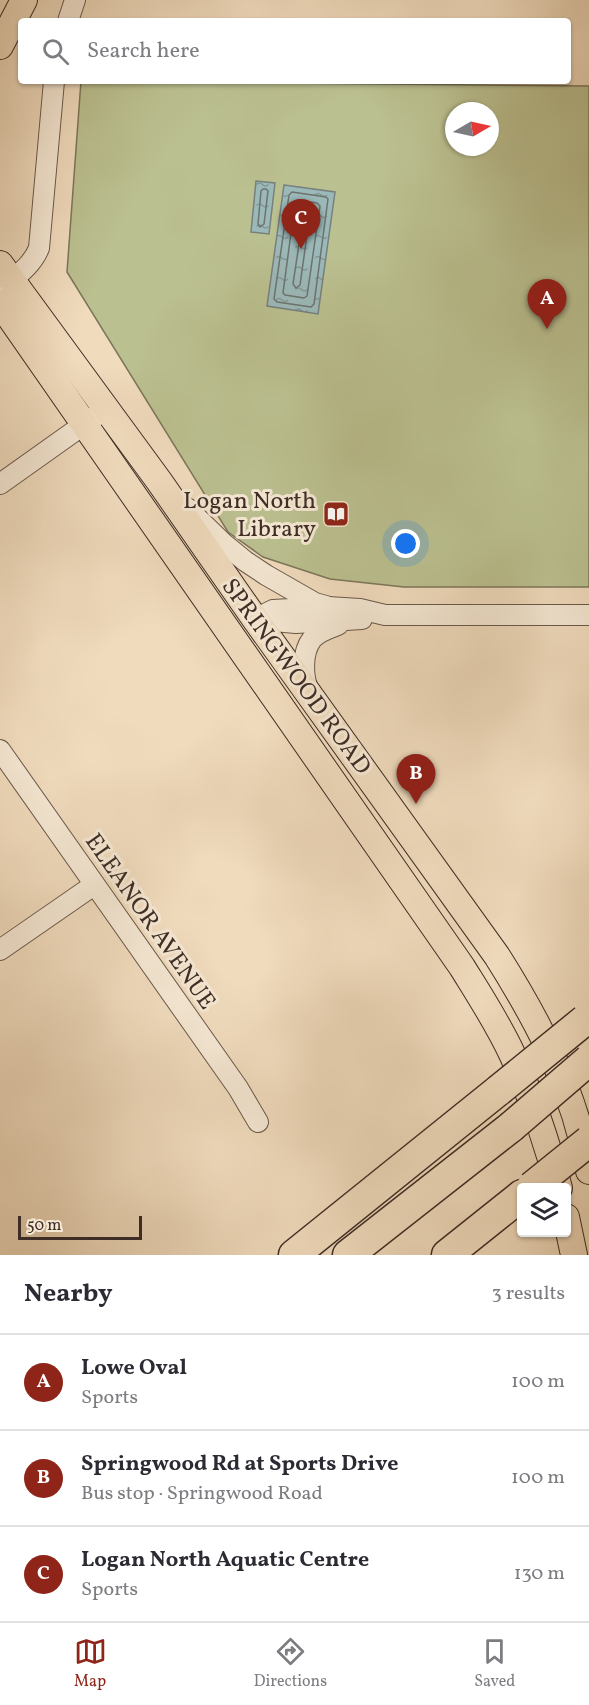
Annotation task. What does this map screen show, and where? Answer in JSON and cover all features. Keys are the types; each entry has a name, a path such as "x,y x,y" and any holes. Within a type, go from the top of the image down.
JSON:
{"highway":[{"path":"294,1255 587,1018"},
{"path":"348,1255 511,1127 589,1060"},
{"path":"543,1183 587,1145"},
{"path":"447,1255 517,1203"}],"main road":[{"path":"1,45 24,0"},
{"name":"SPRINGWOOD ROAD","path":"4,278 107,408 255,619 483,935 533,1015 551,1051 587,1145 589,1170"},
{"name":"SPRINGWOOD ROAD","path":"0,303 462,967 513,1055 549,1150 538,1183"},
{"path":"139,453 129,451 123,453 122,456 139,505"},
{"path":"231,636 255,619"},
{"path":"571,1237 574,1255"}],"street":[{"path":"69,18 75,0"},
{"path":"4,278 33,259 40,241 54,84"},
{"path":"0,484 107,408"},
{"path":"159,481 223,543 245,561 315,603 328,607"},
{"path":"255,619 273,610 328,607 360,609 385,615"},
{"path":"313,699 307,688 304,674 308,647 319,633 344,622 385,615 589,615"},
{"path":"255,619 296,623 352,620"},
{"name":"ELEANOR AVENUE","path":"0,750 258,1122"},
{"path":"0,950 94,885"}],"green space":[{"path":"81,84 589,86 589,587 404,587 330,579 263,557 228,532 67,272"}],"water":[{"path":"256,181 275,183 269,234 251,232"},
{"path":"284,185 335,192 318,314 267,306"}],"place":[{"name":"Logan North Aquatic Centre","path":"301,249"},
{"name":"Lowe Oval","path":"547,329"},
{"name":"Logan North Library","path":"336,514"},
{"name":"Springwood Rd at Sports Drive","path":"416,804"}]}
